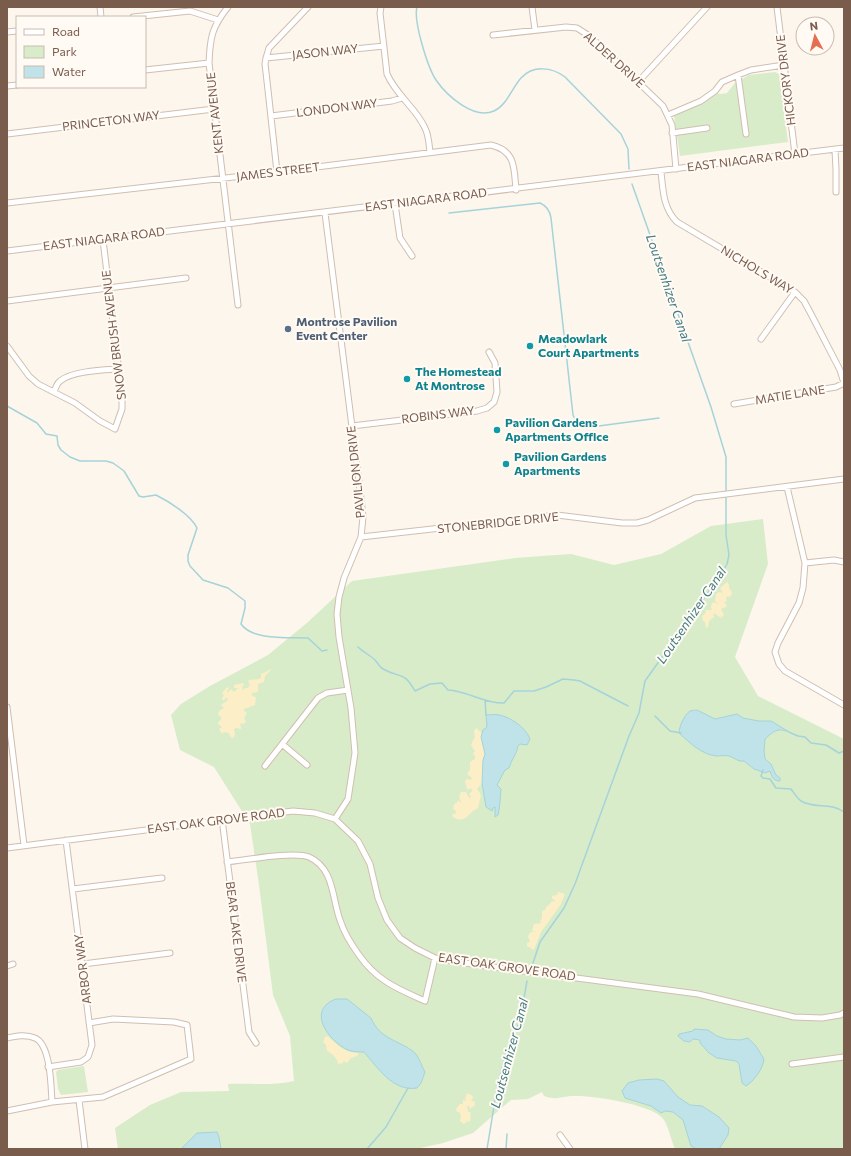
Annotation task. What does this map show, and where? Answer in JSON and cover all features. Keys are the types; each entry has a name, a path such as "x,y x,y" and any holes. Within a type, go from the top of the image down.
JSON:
{"street":[{"name":"KENT AVENUE","path":"228,7 218,20 209,44 209,63 238,305"},
{"path":"277,172 265,64 266,58 269,48 308,7"},
{"path":"381,7 380,13 387,74 391,83 425,126 428,134 430,152"},
{"path":"532,7 535,30"},
{"path":"639,81 707,7"},
{"name":"HICKORY DRIVE","path":"777,7 794,154"},
{"path":"142,16 190,11 218,20"},
{"name":"ALDER DRIVE","path":"493,35 566,27 577,28 591,37 664,106 668,115 672,133 676,169"},
{"name":"JASON WAY","path":"266,58 384,46"},
{"path":"146,70 209,63"},
{"path":"668,115 701,101 715,91 722,82 738,74 751,70 784,65"},
{"path":"738,74 746,134"},
{"name":"LONDON WAY","path":"271,116 392,101 402,98"},
{"name":"PRINCETON WAY","path":"7,134 214,109"},
{"path":"672,133 707,128"},
{"name":"JAMES STREET","path":"7,203 277,172 491,145 501,147 508,153 513,163 516,190"},
{"name":"EAST NIAGARA ROAD","path":"7,251 516,190 844,148"},
{"path":"835,150 836,192"},
{"name":"NICHOLS WAY","path":"661,172 666,207 671,216 677,222 795,292 804,301 840,370 844,382"},
{"path":"395,204 400,238 412,256"},
{"name":"PAVILION DRIVE","path":"324,213 362,498 363,517 361,537 338,597 337,614 339,637 348,690 356,753 348,799 335,819"},
{"name":"SNOW BRUSH AVENUE","path":"54,391 75,403 100,421 115,428 122,409 122,397 103,240"},
{"path":"7,300 186,278"},
{"path":"761,339 795,292"},
{"path":"7,346 29,376 38,384 54,391 59,381 66,376 118,369"},
{"name":"ROBINS WAY","path":"352,426 477,411 487,408 494,402 498,392 495,363 489,352"},
{"name":"MATIE LANE","path":"734,404 836,387 844,382"},
{"name":"STONEBRIDGE DRIVE","path":"361,537 557,515 622,523 637,523 648,520 694,498 844,479"},
{"path":"787,487 805,563 803,588 799,603 778,643 775,652 776,658 785,671 844,705"},
{"path":"805,563 834,560 844,562"},
{"path":"265,766 318,698 327,693 348,690"},
{"path":"7,707 24,845"},
{"path":"282,744 307,765"},
{"name":"EAST OAK GROVE ROAD","path":"7,848 292,811 315,813 335,819 358,841 370,864 378,898 387,920 400,938 415,948 435,958 698,994 794,1017 822,1018 844,1013"},
{"name":"BEAR LAKE DRIVE","path":"222,819 249,1032 256,1043"},
{"name":"ARBOR WAY","path":"48,1066 81,1062 88,1057 92,1045 83,964 66,840"},
{"path":"227,862 294,854 308,856 321,864 329,877 340,921 349,940 360,956 375,974 390,985 425,1001 435,958"},
{"path":"73,889 162,878"},
{"path":"83,964 170,954"},
{"path":"7,1111 52,1102 103,1097 191,1059 187,1025 174,1022 113,1019 89,1023"},
{"path":"7,1038 24,1035 36,1038 42,1044 46,1053 52,1102"},
{"path":"792,1064 844,1057"},
{"path":"79,1100 85,1149"},
{"path":"560,1135 570,1149"}],"green space":[{"path":"775,72 779,74 780,79 788,142 680,156 674,116 700,104 715,93 727,93 735,83 749,75"},
{"path":"763,519 768,564 735,657 758,696 844,739 844,1149 675,1149 664,1120 659,1115 649,1110 623,1102 595,1097 570,1096 552,1098 544,1096 542,1092 528,1099 511,1100 473,1133 443,1143 416,1149 118,1149 115,1128 150,1105 181,1092 229,1091 228,1084 270,1084 294,1081 290,1036 273,995 250,824 214,767 180,750 171,715 181,704 210,686 268,655 308,622 352,581 515,558 571,554 614,565 661,554 711,526"},
{"path":"84,1066 88,1092 61,1095 58,1089 56,1072 58,1070"}],"sand":[{"path":"727,582 732,592 731,596 726,597 727,601 724,602 727,606 721,609 724,615 721,618 714,613 714,617 709,621 708,627 706,628 702,616 705,614 706,610 712,610 712,603 715,602 717,604 715,600 716,594 719,592 723,593 720,588"},
{"path":"269,669 271,670 265,676 264,682 258,684 258,692 252,693 252,696 256,697 255,705 244,709 247,713 244,718 246,722 243,724 240,723 241,729 234,729 235,734 232,738 229,733 224,732 222,734 219,729 222,727 218,724 221,717 218,715 219,711 224,708 221,705 227,701 228,698 222,700 224,695 222,693 227,687 229,688 227,693 231,689 234,692 238,688 234,688 234,685 243,683 243,690 248,688 250,684 248,681 261,678 261,674"},
{"path":"476,728 482,733 481,737 485,754 483,760 482,783 477,789 481,795 478,808 461,820 453,817 452,815 456,813 453,809 454,804 457,803 457,801 461,803 459,797 461,792 466,792 469,798 471,797 469,794 472,791 471,788 468,790 467,789 465,781 467,779 471,780 472,778 467,774 470,770 470,762 475,759 473,754 475,751 471,745 475,737 474,731"},
{"path":"558,892 565,894 561,904 541,932 534,950 527,946 527,943 530,942 528,936 531,932 536,932 532,931 534,924 541,923 540,920 542,919 542,911 545,910 552,901 556,902 552,896 557,895"},
{"path":"327,1036 341,1048 353,1053 358,1053 358,1055 351,1058 347,1063 343,1061 343,1063 338,1064 334,1056 327,1051 326,1045 323,1042"},
{"path":"467,1093 473,1096 472,1100 470,1100 475,1102 475,1105 470,1109 469,1106 467,1106 468,1112 471,1114 471,1118 470,1121 464,1124 460,1121 461,1115 456,1109 460,1104 463,1104 463,1100 467,1101 465,1099"}],"water":[{"path":"697,710 715,719 737,714 743,718 759,721 771,721 791,733 783,730 777,730 765,739 765,759 771,764 776,775 780,778 780,781 772,777 770,771 765,773 754,769 744,761 729,756 716,756 705,753 687,741 679,733 680,728 688,713 690,711"},
{"path":"486,715 504,716 522,727 530,739 527,745 520,744 518,746 509,768 505,770 497,785 501,789 499,812 495,817 495,807 492,811 486,807 482,783 483,760 485,754 481,737 483,730 487,727"},
{"path":"336,999 347,999 371,1018 375,1025 385,1035 415,1053 425,1072 421,1083 417,1088 408,1088 393,1083 364,1052 348,1050 335,1041 325,1029 321,1016 327,1004"},
{"path":"694,1029 708,1030 717,1036 726,1039 740,1040 748,1038 756,1046 764,1059 758,1074 746,1086 742,1083 739,1064 736,1061 717,1058 709,1053 700,1043 700,1040 693,1039 690,1042 684,1041 678,1036 679,1034 693,1031"},
{"path":"657,1079 664,1081 678,1097 690,1105 702,1106 719,1117 729,1128 728,1135 719,1149 696,1149 691,1146 683,1120 673,1112 665,1111 661,1113 651,1106 625,1098 622,1091 628,1083 639,1080"},
{"path":"217,1132 221,1149 181,1149 197,1133"}],"waterway":[{"name":"Loutsenhizer Canal","path":"417,7 416,14 419,33 429,66 436,80 454,99 462,105 478,112 486,113 494,111 502,105 521,78 526,74 537,69 549,69 565,77 621,134 628,149 629,169"},
{"name":"Loutsenhizer Canal","path":"533,963 540,942 564,908 575,884 629,736 639,713 645,681 722,573 727,564 729,555 726,535 726,457 711,407 632,184"},
{"path":"449,213 540,203 546,207 551,218 573,415 582,426 591,427 659,418"},
{"path":"7,406 37,423 46,434 57,436 58,445 61,450 70,457 80,461 106,461 113,463 124,471 139,496 143,497 156,495 185,513 197,528 188,555 190,566 203,580 228,588 245,601 241,624 247,629 262,636 308,638 322,651 327,650"},
{"path":"358,647 373,658 382,668 404,677 415,691 430,684 442,683 448,690 463,693 490,702 504,703 514,691 534,691 563,679 580,681 628,706"},
{"path":"485,700 486,715"},
{"path":"655,716 670,731 681,733"},
{"path":"791,733 805,737 811,743 826,745 839,753 844,751"},
{"path":"763,770 761,776 763,778 770,779 776,788 791,789 801,801 811,805 834,807 844,812"},
{"name":"Loutsenhizer Canal","path":"487,1149 497,1088 507,1049 520,1021 527,981"},
{"path":"367,1149 386,1127 408,1088"},
{"path":"506,1149 507,1134"}],"place":[{"name":"Montrose Pavilion Event Center","path":"288,329"},
{"name":"Meadowlark Court Apartments","path":"530,346"},
{"name":"The Homestead At Montrose","path":"407,379"},
{"name":"Pavilion Gardens Apartments Office","path":"497,430"},
{"name":"Pavilion Gardens Apartments","path":"506,464"}]}
